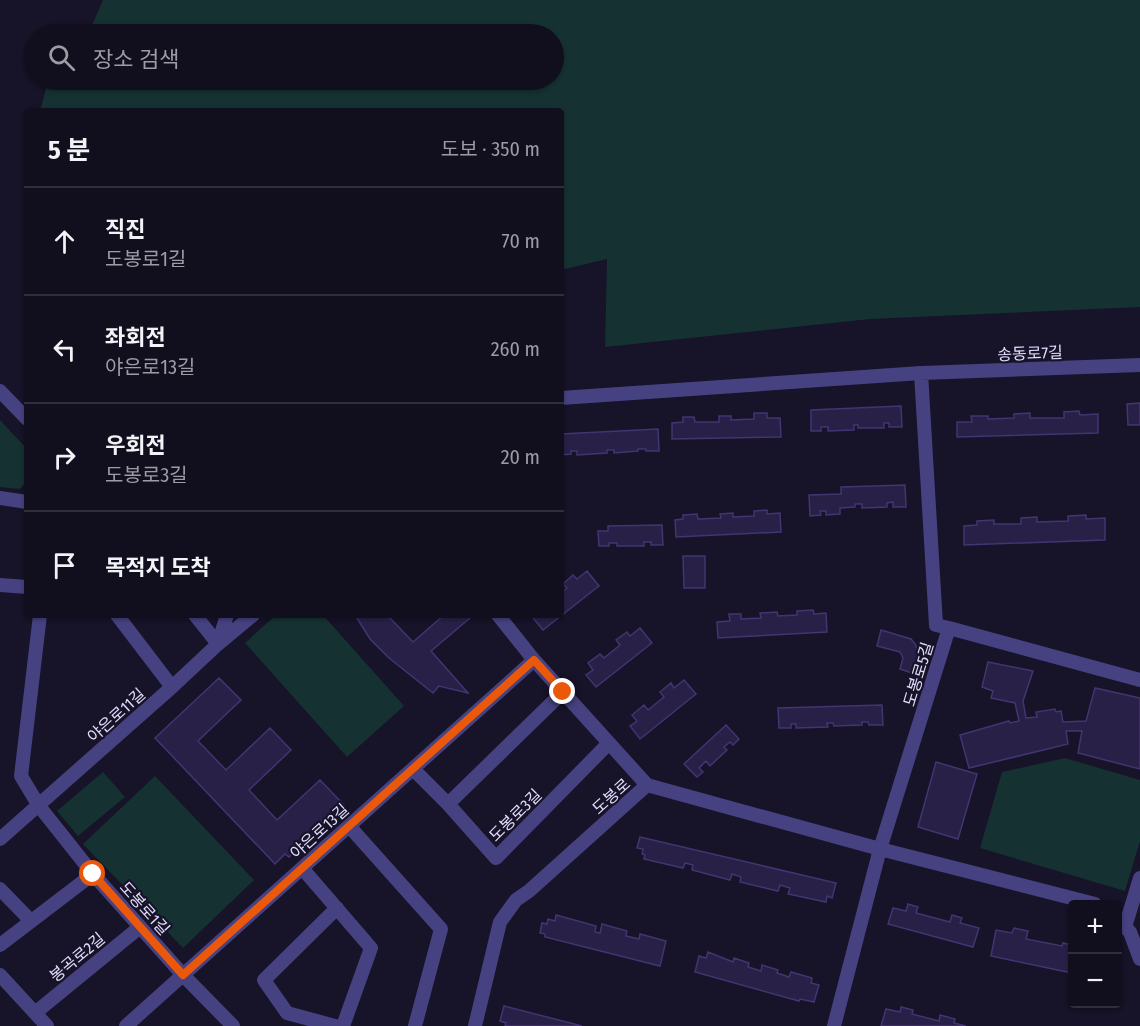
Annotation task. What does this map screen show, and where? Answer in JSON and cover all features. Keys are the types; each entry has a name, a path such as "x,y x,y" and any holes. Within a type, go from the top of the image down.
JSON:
{"street":[{"name":"송동로7길","path":"564,397 921,373 1140,365"},
{"path":"921,373 936,625 949,628"},
{"path":"0,391 24,416"},
{"path":"0,498 24,502"},
{"path":"0,585 24,587"},
{"name":"도봉로1길","path":"40,618 21,776 39,806 93,874 183,975 233,1026"},
{"path":"119,618 172,687"},
{"path":"197,618 218,644"},
{"path":"218,644 226,618"},
{"name":"야은로11길","path":"0,839 249,618"},
{"path":"500,618 534,660 647,785"},
{"name":"도봉로5길","path":"880,849 949,628 1140,680"},
{"name":"야은로13길","path":"126,1026 534,660"},
{"path":"448,804 563,692"},
{"name":"도봉로3길","path":"413,769 496,858 609,744"},
{"name":"도봉로","path":"475,1026 500,922 516,900 529,891 647,785 880,849 1079,900"},
{"path":"349,826 441,929 415,1026"},
{"path":"834,1026 880,849"},
{"path":"302,868 371,948 343,1026"},
{"path":"0,945 93,874"},
{"path":"1122,921 1140,878"},
{"path":"0,889 31,921"},
{"path":"335,1026 287,1013 264,980 337,908"},
{"path":"1122,924 1131,932 1140,959"},
{"name":"봉곡로2길","path":"35,1013 140,927"},
{"path":"0,975 47,1026"}],"green space":[{"path":"103,0 1140,0 1140,307 870,319 605,347 607,259 564,269 564,108 41,108 46,90 564,90 564,24 92,24"},
{"path":"0,420 24,446 24,484 20,489 0,487"},
{"path":"273,618 326,618 404,706 347,757 245,643"},
{"path":"1065,758 1140,780 1140,841 1125,891 980,848 1002,772"},
{"path":"103,772 125,797 78,836 57,811"},
{"path":"155,776 254,880 183,948 83,844"}],"building":[{"path":"1140,403 1140,425 1128,425 1127,404"},
{"path":"901,406 902,427 889,427 889,423 884,423 884,428 858,428 858,425 854,425 854,430 828,431 828,427 821,427 821,431 811,431 811,410"},
{"path":"1079,411 1080,415 1098,414 1098,433 957,437 957,422 972,422 971,416 988,416 988,419 1014,418 1014,414 1030,413 1030,418 1064,418 1064,412"},
{"path":"754,413 767,413 767,418 780,418 781,437 672,439 672,423 683,422 683,417 694,417 695,422 719,422 719,416 731,416 731,420 754,419"},
{"path":"658,429 659,451 638,449 638,451 614,453 614,450 607,450 607,453 577,455 577,451 571,451 571,454 564,455 564,434"},
{"path":"905,485 906,507 893,507 893,502 887,503 887,507 862,508 862,504 855,504 855,507 840,508 840,514 826,515 826,511 820,511 821,515 810,516 809,495 841,494 841,487"},
{"path":"767,510 767,514 780,513 781,532 676,537 675,520 683,519 683,515 697,514 698,519 721,518 720,514 733,513 733,517 754,516 754,511"},
{"path":"1086,515 1086,519 1105,518 1105,540 964,545 964,526 977,525 977,521 994,520 994,524 1021,524 1021,518 1037,517 1037,522 1068,521 1068,516"},
{"path":"662,525 663,545 651,545 651,542 644,542 644,546 617,546 617,543 609,543 609,546 599,546 598,531 608,531 608,526"},
{"path":"683,556 705,556 705,588 684,588"},
{"path":"587,571 599,586 564,614 564,590 567,588 564,583 573,575 577,579"},
{"path":"813,610 814,614 826,613 827,632 718,638 717,622 730,621 729,614 741,614 741,619 761,618 760,613 777,612 778,616 797,615 797,611"},
{"path":"357,618 390,618 413,642 441,618 470,618 431,651 468,693 439,686 433,693 389,658 370,639"},
{"path":"533,618 558,618 543,630"},
{"path":"640,628 652,643 596,687 586,675 593,670 588,663 600,654 604,658 620,645 616,640 627,632 630,636"},
{"path":"881,630 911,639 915,644 919,653 912,673 900,669 903,658 900,652 877,646"},
{"path":"988,662 1033,671 1023,701 1026,718 1037,717 1036,712 1055,709 1056,712 1061,711 1063,722 1086,721 1095,688 1140,698 1140,769 1078,753 1082,731 1066,731 1068,744 969,768 960,735 1009,721 1010,723 1019,721 1015,703 991,698 993,691 982,687"},
{"path":"219,678 241,700 198,741 226,770 270,728 291,750 249,790 277,820 320,780 344,805 289,857 285,854 275,864 155,738"},
{"path":"684,680 696,694 640,739 630,726 637,721 632,715 644,705 648,710 664,697 660,692 671,683 674,688"},
{"path":"882,705 883,725 869,725 868,722 862,722 862,725 834,726 833,723 827,723 828,727 796,728 796,724 791,724 791,728 779,728 778,708"},
{"path":"726,725 739,739 733,745 730,742 724,747 727,750 710,766 706,761 699,768 703,772 697,777 684,764"},
{"path":"936,762 977,774 958,839 918,827"},
{"path":"640,837 836,883 832,898 827,896 826,902 788,894 790,888 780,885 778,891 740,882 741,877 732,874 730,880 692,870 693,865 685,863 683,868 644,859 643,849 637,848"},
{"path":"908,904 918,907 916,913 950,922 952,915 962,918 960,923 979,928 973,947 888,924 893,908 906,911"},
{"path":"556,915 596,926 595,932 600,933 602,924 627,931 626,936 639,939 640,934 666,941 660,966 545,937 545,934 540,933 542,923 547,924 548,919 555,921"},
{"path":"1014,928 1028,931 1026,939 1062,946 1063,943 1068,944 1068,972 991,956 996,930 1012,933"},
{"path":"708,952 733,962 734,958 749,963 748,967 761,971 762,965 778,970 777,973 789,977 791,972 812,978 811,983 819,985 814,1002 800,999 799,1001 695,972 699,956 706,958"},
{"path":"504,1006 582,1026 505,1026 506,1023 500,1021"},
{"path":"901,1007 913,1010 912,1014 939,1021 940,1015 955,1019 954,1023 966,1026 881,1026 886,1009 900,1012"}],"route":[{"path":"93,874 183,975 534,660 563,692"}]}
